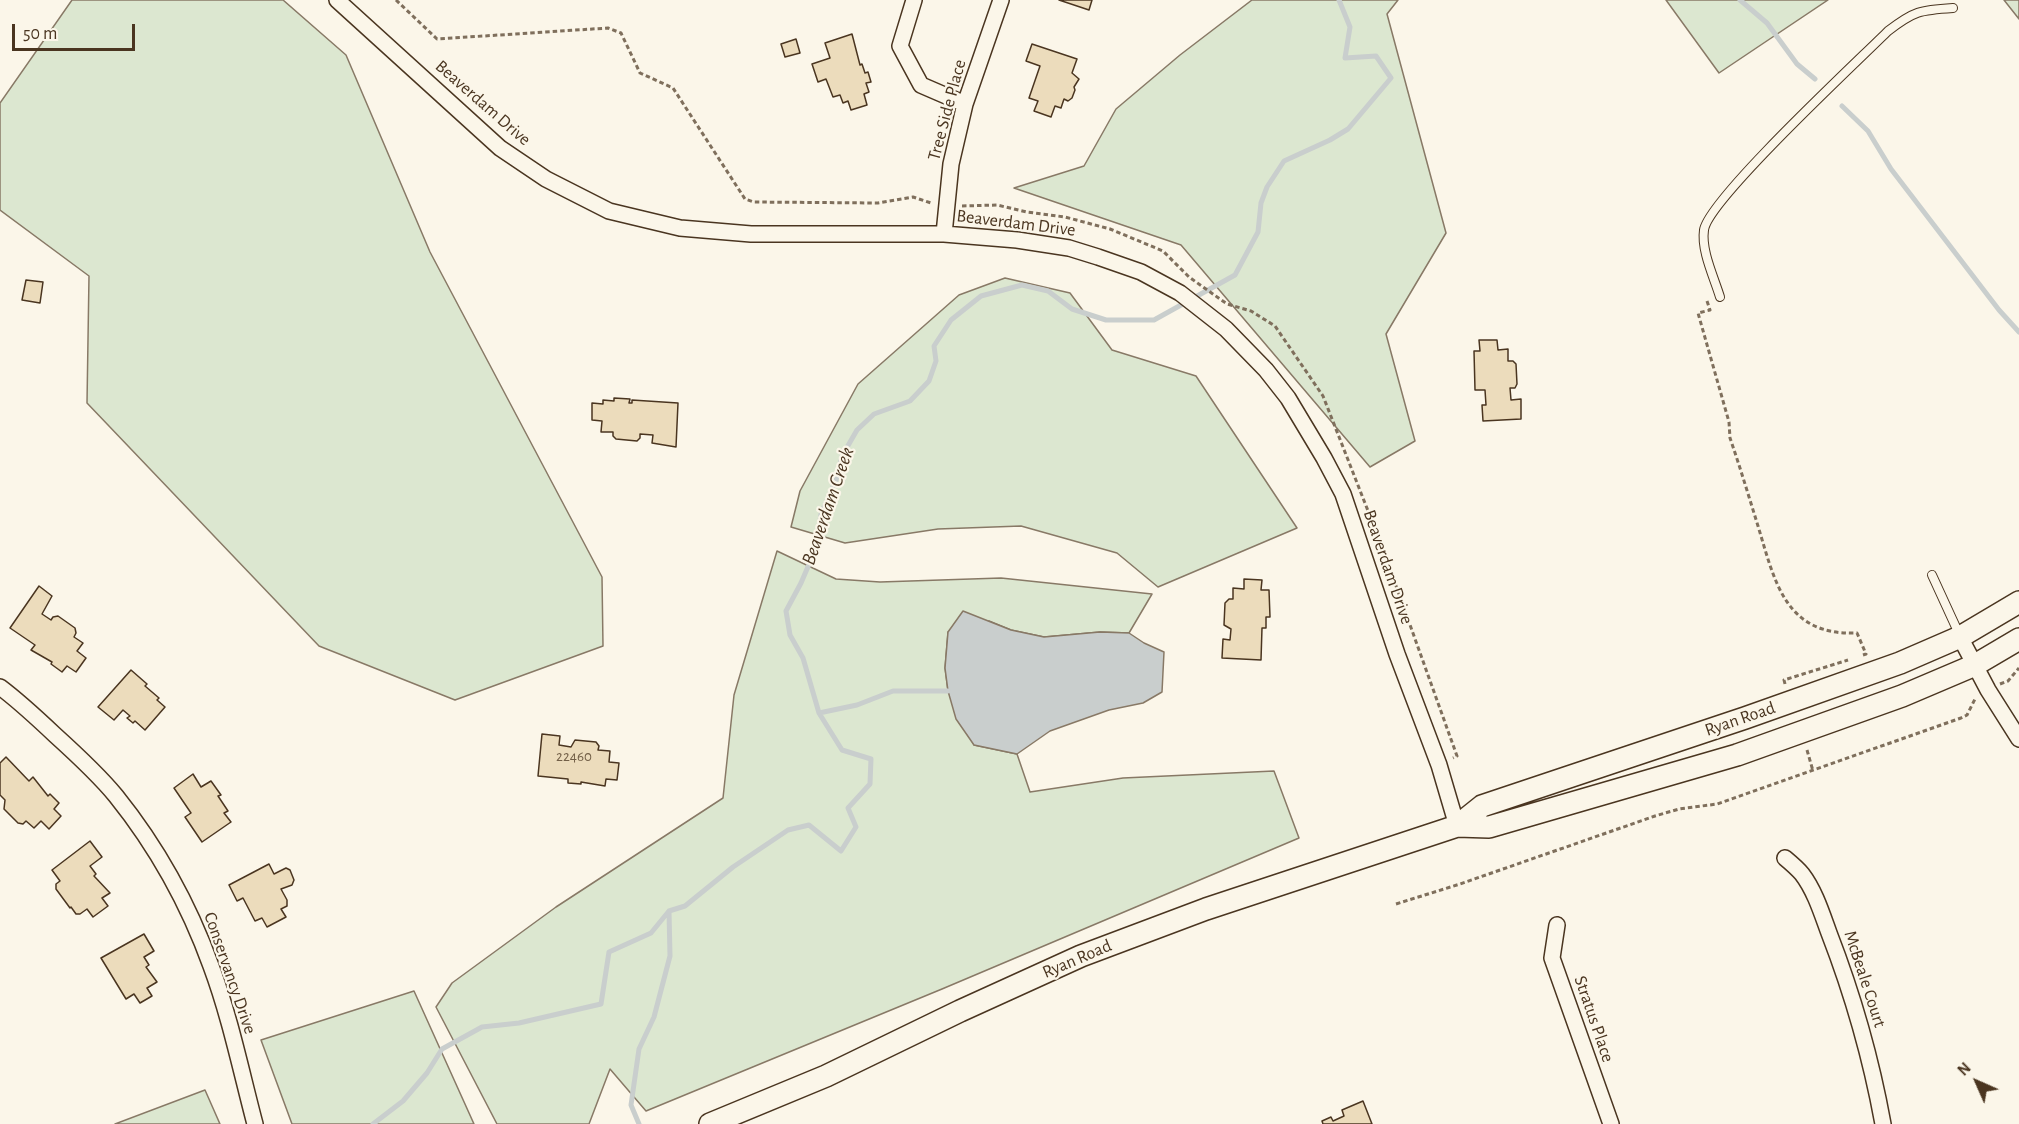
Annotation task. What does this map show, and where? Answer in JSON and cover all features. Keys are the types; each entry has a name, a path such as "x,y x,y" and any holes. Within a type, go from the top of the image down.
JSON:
{"main road":[{"name":"Ryan Road","path":"1457,826 1482,806 1900,663 1960,637 2019,602"},
{"name":"Ryan Road","path":"710,1124 826,1076 1081,956 1206,909 1457,826 1489,827 1737,755 1902,696 1975,665 2019,639"}],"street":[{"path":"914,0 900,46 921,84 965,104"},
{"name":"Tree Side Place","path":"944,234 951,164 965,104 1001,0"},
{"name":"Beaverdam Drive","path":"340,1 500,148 546,179 609,211 680,228 751,234 944,234 1017,240 1069,248 1141,272 1180,293 1226,329 1266,370 1288,398 1324,458 1342,494 1397,654 1439,765 1457,826"},
{"path":"1960,637 1988,690 2019,739"},
{"name":"Conservancy Drive","path":"0,687 19,701 52,732 116,796 162,863 189,913 212,967 255,1124"},
{"name":"McBeale Court","path":"1785,858 1802,875 1818,904 1839,957 1857,1011 1876,1084 1883,1124"},
{"name":"Stratus Place","path":"1557,925 1552,958 1611,1124"}],"lane":[{"path":"1720,297 1705,248 1704,229 1716,208 1755,164 1888,31 1910,15 1929,10 1953,8"},
{"path":"1932,575 1960,637"}],"path":[{"path":"396,0 437,39 608,28 621,33 640,73 673,88 745,199 754,202 878,203 912,196 928,203 945,206 997,205 1065,217 1110,229 1163,251 1217,297"},
{"path":"1720,297 1707,300 1710,310 1698,313 1729,422 1730,438 1776,584 1795,612 1806,621 1831,632 1857,633 1866,654 1784,680 1791,702"},
{"path":"1996,683 2002,684 2008,681 2019,668"},
{"path":"1396,904 1656,816 1679,809 1717,804 1813,771 1961,718 1967,715 1975,699"},
{"path":"1801,732 1813,771"}],"green space":[{"path":"72,0 283,0 346,55 430,252 602,577 603,646 455,700 319,646 87,403 89,276 0,210 0,103"},
{"path":"1252,0 1398,0 1387,14 1446,233 1386,334 1415,441 1370,467 1181,245 1014,188 1084,166 1116,109 1180,55"},
{"path":"1666,0 1828,0 1719,73"},
{"path":"2004,0 2019,0 2019,19"},
{"path":"1005,278 1070,293 1112,350 1196,376 1297,528 1158,587 1117,553 1021,526 938,529 845,543 791,527 800,491 858,384 959,295"},
{"path":"777,551 836,579 880,582 1001,578 1152,594 1129,633 1100,632 1044,637 1011,630 989,621 948,632 945,668 948,691 974,745 1017,754 1030,792 1123,778 1274,771 1299,838 646,1111 610,1069 589,1124 497,1124 436,1007 452,983 556,907 723,798 734,695"},
{"path":"414,991 474,1124 292,1124 261,1040"},
{"path":"205,1090 220,1124 115,1124"}],"shaded area":[{"path":"963,611 1011,630 1044,637 1100,632 1129,633 1164,652 1162,692 1143,703 1109,710 1050,731 1017,754 974,745 956,719 948,691 945,668 948,632"}],"building":[{"path":"1059,0 1092,0 1089,10"},
{"path":"852,34 860,65 862,64 865,73 868,72 871,82 866,83 869,92 864,94 867,105 851,110 848,101 843,103 840,95 833,97 826,79 818,82 812,64 830,58 825,43"},
{"path":"796,39 800,53 785,57 781,44"},
{"path":"1032,44 1077,59 1072,73 1079,79 1074,87 1072,98 1068,101 1064,99 1061,108 1055,106 1051,117 1034,111 1038,101 1029,98 1040,66 1026,61"},
{"path":"26,280 43,282 40,303 22,300"},
{"path":"1479,340 1497,340 1498,350 1508,349 1508,361 1516,364 1517,384 1515,388 1510,388 1511,400 1521,399 1521,419 1483,421 1482,405 1486,405 1485,390 1475,390 1474,351 1480,351"},
{"path":"614,398 630,399 629,403 632,403 632,400 678,403 676,447 652,443 653,435 640,434 637,441 616,439 613,432 601,432 602,421 592,420 592,403 603,404 603,400 614,401"},
{"path":"1244,579 1262,580 1261,590 1269,590 1270,617 1266,617 1266,628 1262,628 1261,660 1222,658 1223,639 1230,640 1231,629 1224,625 1225,603 1233,599 1233,588 1244,589"},
{"path":"39,586 52,596 42,614 51,620 58,616 75,628 74,637 83,643 77,651 86,658 76,672 67,666 62,672 51,664 52,662 31,650 35,645 10,628"},
{"path":"131,670 147,684 145,686 159,698 157,700 165,707 145,730 135,721 133,723 127,718 130,716 123,710 114,720 98,707"},
{"path":"542,734 560,736 559,745 571,747 575,740 596,742 599,746 598,750 610,751 609,762 619,763 617,780 606,779 605,786 581,782 581,784 568,783 568,779 538,776"},
{"path":"6,757 29,781 33,777 48,796 50,794 59,803 54,809 61,816 49,829 41,821 34,828 26,821 23,824 18,823 4,809 5,800 0,795 0,763"},
{"path":"193,774 201,787 211,781 221,795 218,796 228,811 224,813 231,822 202,842 185,817 191,813 174,788"},
{"path":"90,841 102,857 90,866 96,874 94,876 110,893 102,898 108,906 93,917 87,909 76,914 70,908 56,889 56,884 60,881 52,870"},
{"path":"269,864 274,874 286,868 290,870 294,880 292,885 281,889 287,900 287,906 281,909 286,917 267,927 262,918 255,921 243,898 237,901 229,885"},
{"path":"144,934 154,951 144,957 149,965 146,967 157,982 147,988 152,996 140,1003 134,994 126,999 101,958"},
{"path":"1363,1101 1372,1124 1323,1124 1322,1121 1331,1117 1333,1121 1344,1116 1342,1110"}],"waterway":[{"name":"Beaverdam Creek","path":"373,1124 403,1101 427,1073 442,1049 482,1027 519,1023 601,1004 609,952 651,933 669,911 685,906 733,867 788,830 809,825 841,851 856,827 848,808 870,784 871,759 842,750 819,713 803,658 790,635 786,611 816,548 821,514 836,480 842,456 857,430 874,414 910,401 929,381 936,361 934,346 951,320 981,296 1022,285 1048,291 1072,309 1106,320 1154,320 1235,275 1258,232 1261,203 1267,187 1284,161 1348,129 1391,78 1376,56 1345,58 1350,27 1339,0"},
{"path":"1740,0 1767,23 1797,64 1815,79"},
{"path":"1842,106 1868,131 1891,169 1999,310 2019,332"},
{"path":"819,713 857,705 893,691 948,691"},
{"path":"639,1124 631,1105 639,1049 654,1017 670,956 669,911"}]}
